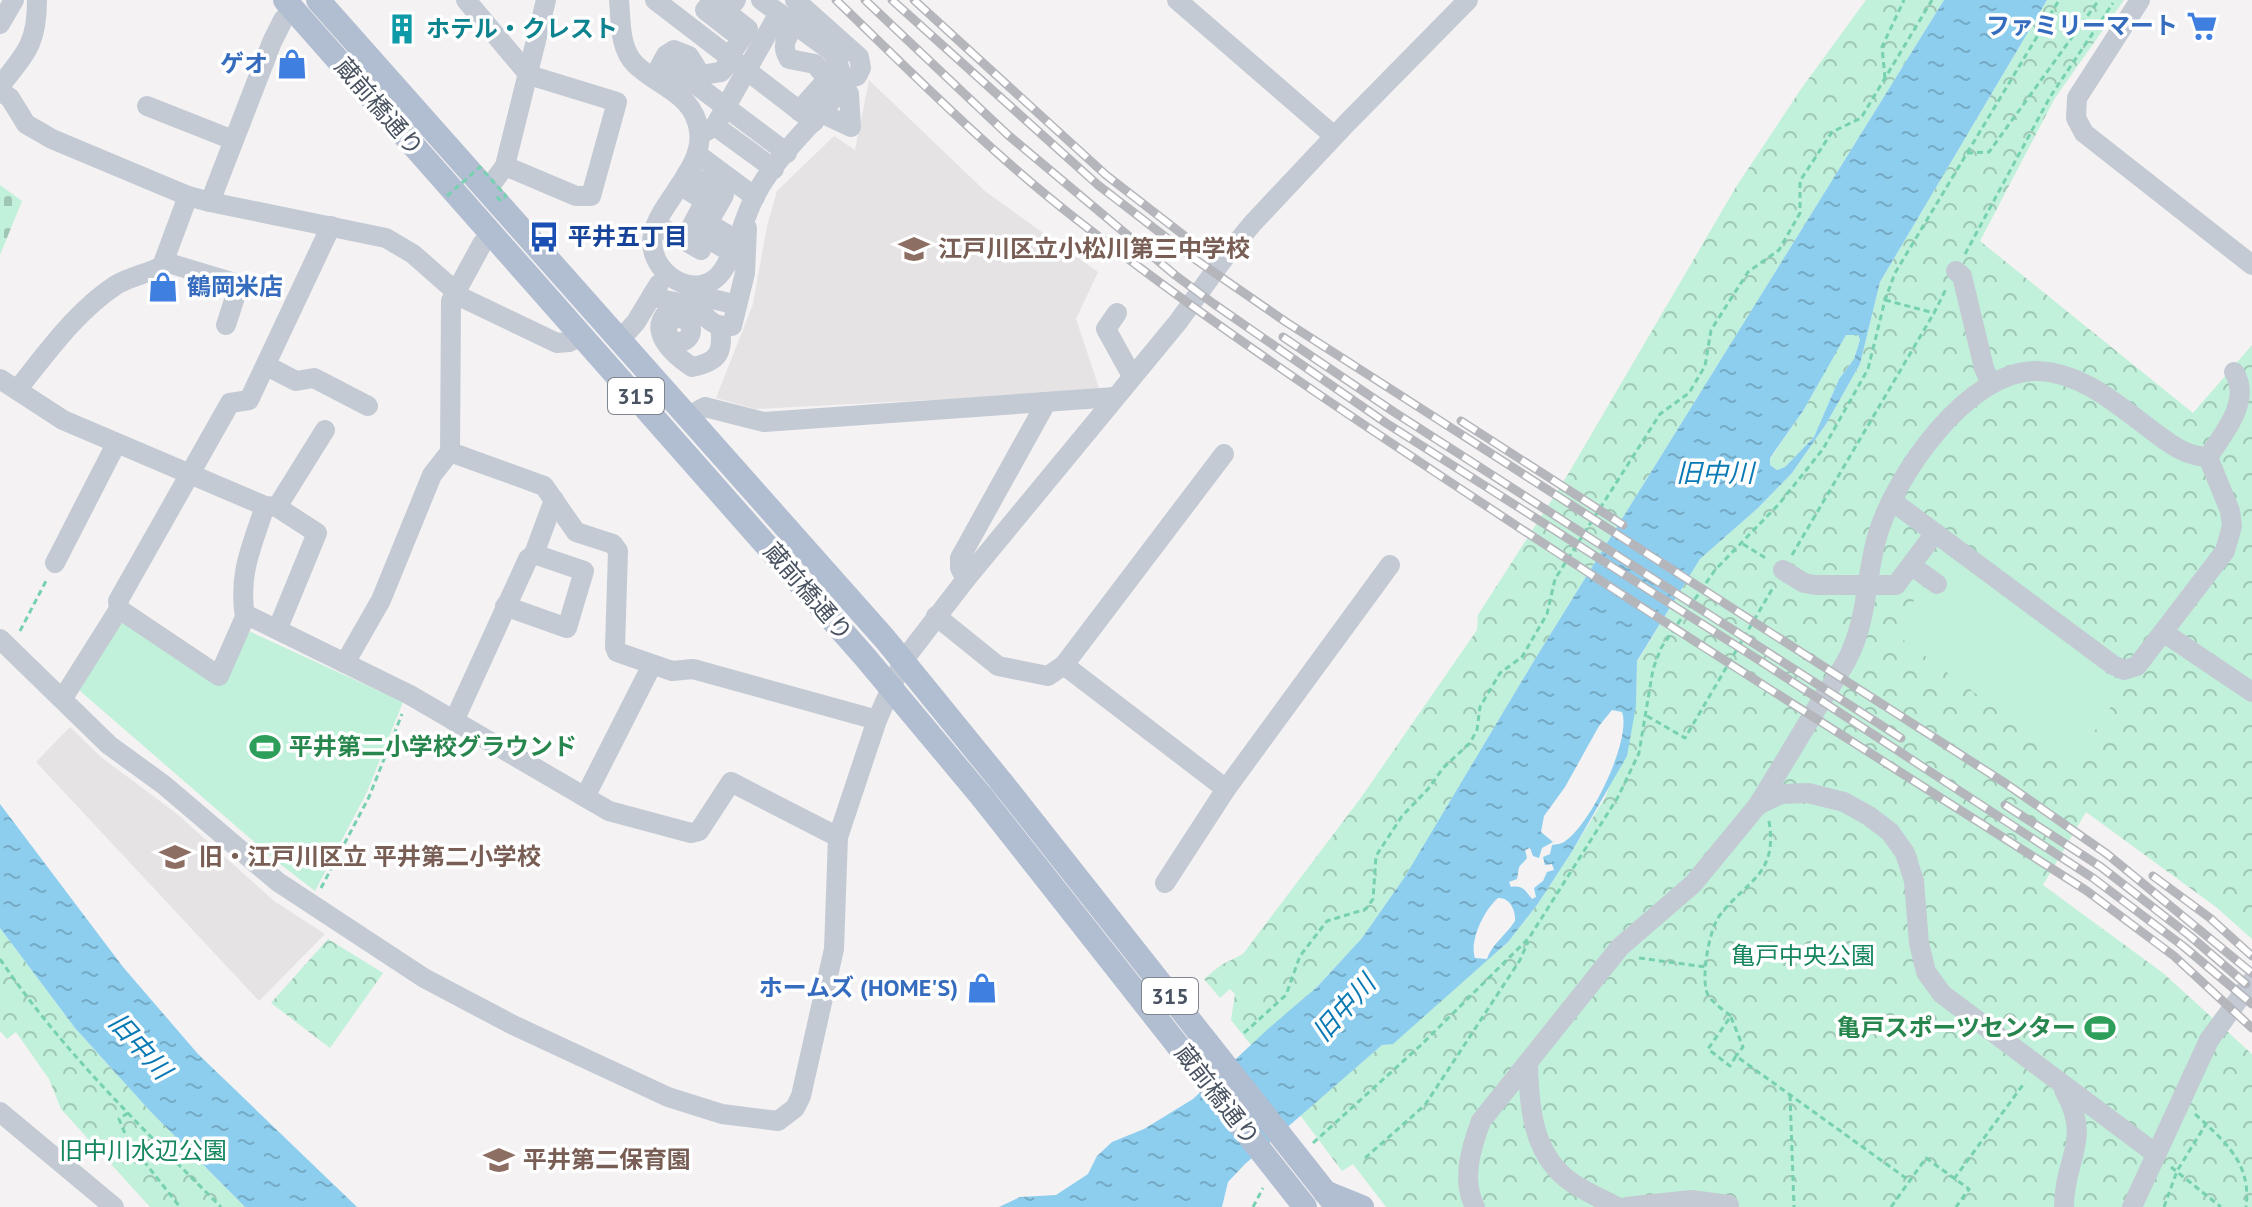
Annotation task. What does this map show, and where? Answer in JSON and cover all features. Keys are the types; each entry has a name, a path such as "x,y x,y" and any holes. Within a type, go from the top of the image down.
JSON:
{"main road":[{"name":"蔵前橋通り","path":"318,0 903,661 992,790 1305,1207"},
{"name":"蔵前橋通り","path":"289,4 891,687 992,790 1331,1199"},
{"path":"1331,1199 1362,1207"}],"street":[{"path":"0,24 14,0"},
{"path":"37,0 37,25 32,44 0,89 10,98 26,124 52,139 188,196 386,238 413,254 456,293 557,343 569,342 583,335"},
{"path":"466,0 529,75 617,102 591,196 576,196 505,166"},
{"path":"492,193 505,166 546,0"},
{"path":"619,0 626,50 634,63 685,100 704,138 752,204 745,273 732,326 694,319 652,295"},
{"path":"655,0 683,8 736,62 811,115 851,127 849,94 841,81 838,60 831,51 761,0"},
{"path":"713,0 705,10 732,31"},
{"path":"720,326 722,342 711,364 692,367 694,319 687,285 666,274 655,261 652,248 657,225 704,138 725,108 748,29 726,12 736,0"},
{"path":"795,0 859,57 861,68 857,76 841,81"},
{"path":"1177,0 1334,136"},
{"path":"5,644 109,745 164,785 278,882 424,978 513,1025 668,1097 722,1114 778,1121 795,1108 801,1096 834,949 838,837 877,720 903,661 966,579 1178,322 1252,224 1468,0"},
{"path":"2140,0 2077,98 2076,118 2084,133 2252,265"},
{"path":"210,202 289,4"},
{"path":"659,80 666,55 674,50 689,56 701,75 721,72 787,19"},
{"path":"694,319 723,271 752,204 811,115 823,84 825,76 815,64 789,59 784,51 787,19"},
{"path":"659,80 675,69 725,108 780,161"},
{"path":"811,115 834,98 841,81"},
{"path":"147,106 233,140"},
{"path":"704,138 780,161"},
{"path":"683,179 705,201 690,229 731,252"},
{"path":"188,196 165,262 146,275 118,283 8,385 63,420 271,507 317,533 278,628"},
{"path":"657,225 731,252"},
{"path":"63,698 119,609 118,601 230,403 249,400 331,226"},
{"path":"345,663 381,600 404,550 432,475 450,452 451,301 491,233"},
{"path":"165,262 235,283 238,288 226,325"},
{"path":"1956,271 1962,276 1984,368 1991,384"},
{"path":"619,341 636,322 666,274"},
{"path":"694,319 737,305"},
{"path":"1117,313 1106,329 1132,376"},
{"path":"267,366 296,381 314,378 368,406"},
{"path":"1475,1207 1470,1198 1468,1178 1471,1149 1481,1121 1620,947 1693,884 1758,805 1852,652 1866,609 1878,534 1910,463 1936,430 1991,384 2015,374 2036,371 2060,374 2092,387 2183,453 2208,457"},
{"path":"2208,457 2247,402 2241,381 2234,372"},
{"path":"687,417 705,407 764,422 1115,397"},
{"path":"966,579 960,568 960,558 1046,403"},
{"path":"119,609 219,676 245,617 241,593 244,570 271,507 325,430"},
{"path":"55,563 116,444"},
{"path":"450,452 544,486 576,532 613,544 618,551 617,652 672,671 693,669 877,720"},
{"path":"936,616 998,666 1048,676 1064,665 1224,454"},
{"path":"1892,501 2113,665 2124,670 2137,666 2225,551 2232,526 2223,490 2208,457"},
{"path":"454,721 505,606 528,559 534,554 554,500"},
{"path":"1783,570 1804,583 1816,585 1896,585 1935,533"},
{"path":"505,606 567,628 584,571 534,554"},
{"path":"1165,883 1226,789 1390,565"},
{"path":"1912,566 1937,584"},
{"path":"245,617 278,628 410,695 609,811 691,833 699,831 731,782 838,837"},
{"path":"2163,632 2252,692"},
{"path":"585,797 652,665"},
{"path":"1064,665 1226,789"},
{"path":"1758,805 1781,794 1808,793 1844,802 1890,832 1905,853 1914,881 1919,943 1926,972 1942,994 2156,1154"},
{"path":"2132,1207 2209,1040 2252,981"},
{"path":"1528,1063 1533,1123 1551,1162 1568,1180 1617,1207"},
{"path":"2060,1083 2075,1109 2079,1132 2067,1176 2064,1207"},
{"path":"0,1112 104,1204"},
{"path":"1626,1207 1691,1200 1729,1205"}],"path":[{"path":"1885,78 1882,47 1904,0"},
{"path":"1244,1033 1286,995 1300,956 1327,921 1366,909 1373,899 1376,856 1402,816 1443,768 1470,743 1477,730 1480,707 1500,673 1522,657 1547,614 1555,579 1660,414 1689,393 1705,366 1711,330 1748,272 1779,250 1800,213 1800,181 1832,132 1861,118 1932,0"},
{"path":"1365,1158 1425,1105 1520,960 1529,938 1618,797 1639,753 1653,669 1661,648 1715,570 1779,504 1823,449 1868,369 1895,273 2059,0"},
{"path":"1967,153 1989,152 2099,0"},
{"path":"1647,716 1685,738 1934,313 2050,97 2115,0"},
{"path":"447,196 480,167 506,196 501,201 492,193"},
{"path":"1885,300 1934,313"},
{"path":"1742,543 1758,553"},
{"path":"5,644 55,563"},
{"path":"311,906 369,797 410,695"},
{"path":"1731,1016 1708,1049 1730,1066 1743,1047 1731,1016 1706,991 1706,967 1709,945 1719,916 1755,881 1769,856 1768,816 1758,805"},
{"path":"1309,1147 1421,1045 1529,938"},
{"path":"1620,947 1642,960 1706,967"},
{"path":"0,959 72,1052 221,1207"},
{"path":"1736,1056 1910,1181"},
{"path":"1954,1179 2037,1066"},
{"path":"1790,1095 1794,1207"},
{"path":"2182,1101 2236,1153 2247,1194 2246,1207"},
{"path":"128,1113 119,1119 128,1141 180,1207"},
{"path":"2164,1207 2177,1171 2206,1124"},
{"path":"2156,1154 2221,1207"},
{"path":"1900,1207 1893,1205 1926,1158 1969,1189 1956,1207"},
{"path":"1253,1207 1264,1187"}],"shaded area":[{"name":"江戸川区立小松川第三中学校","path":"869,80 986,192 1098,272 1076,319 1100,391 755,409 716,398 753,304 767,226 777,191 834,136 855,150"},
{"name":"旧・江戸川区立 平井第二小学校","path":"70,727 101,757 177,814 274,901 325,934 259,1001 36,762"}],"green space":[{"path":"1866,0 1944,0 1535,659 1404,878 1362,938 1317,987 1251,1045 1231,1020 1235,994 1230,989 1220,998 1204,979 1221,965 1243,954 1360,799 1477,630 1478,615 1567,476 1736,187 1801,89"},
{"name":"亀戸中央公園","path":"2047,0 2124,0 2055,98 1980,241 2193,413 2252,345 2252,939 2216,907 2086,812 2043,885 2163,973 2252,1054 2252,1207 1386,1207 1353,1164 1342,1171 1300,1115 1382,1045 1393,1043 1508,942 1537,905 1606,796 1636,706 1637,662 1700,559 1792,473 1826,424 1860,364 1880,282"},
{"path":"0,185 22,201 0,255"},
{"path":"1846,334 1858,335 1860,340 1854,359 1839,379 1814,437 1785,467 1777,470 1770,465 1770,459 1803,411"},
{"path":"1950,552 2124,687 2072,765 1891,631"},
{"name":"平井第二小学校グラウンド","path":"125,622 215,682 245,634 251,632 403,702 367,792 315,891 79,690 117,626"},
{"name":"旧中川水辺公園","path":"0,928 75,1028 150,1111 245,1207 150,1207 61,1109 49,1079 16,1032 7,1039 0,1031"},
{"path":"328,939 383,973 330,1048 271,1003"}],"water":[{"name":"旧中川","path":"1944,0 2047,0 1880,282 1860,364 1826,424 1792,473 1700,559 1637,661 1636,706 1627,756 1571,853 1508,942 1393,1044 1382,1045 1245,1164 1228,1182 1222,1207 999,1207 1020,1197 1056,1195 1088,1174 1097,1156 1112,1142 1144,1129 1193,1099 1317,987 1362,938 1404,878 1535,659","holes":["1846,335 1858,335 1860,340 1854,359 1839,379 1814,437 1785,467 1777,470 1770,465 1770,458 1803,411","1612,710 1622,712 1621,742 1615,761 1585,819 1563,843 1552,845 1550,854 1543,857 1545,865 1552,864 1554,870 1547,872 1543,881 1534,888 1536,897 1532,899 1524,889 1511,887 1509,882 1517,879 1519,867 1527,858 1525,850 1530,848 1533,856 1539,858 1542,848 1553,842 1541,832 1544,816 1565,787 1599,726","1498,898 1509,902 1515,921 1487,959 1475,958 1476,935"]},
{"name":"旧中川","path":"0,804 123,967 198,1054 357,1207 245,1207 150,1111 75,1028 0,928"}],"railway":[{"path":"836,0 1014,167 1176,295 1331,403 1562,556 2087,891 2174,956 2252,1028"},
{"path":"865,0 1008,135 1214,304 1386,423 1762,662 2093,878 2183,946 2252,1004"},
{"path":"892,0 1098,185 1189,255 1286,322 2005,783 2107,854 2252,973"},
{"path":"914,0 1106,175 1195,244"},
{"path":"1283,337 1394,412 1901,738"},
{"path":"1461,421 1623,525"},
{"path":"2005,805 2101,867 2246,984"},
{"path":"2153,876 2210,918 2252,956"}],"place":[{"name":"ファミリーマート","path":"2202,26"},
{"name":"ホテル・クレスト","path":"402,29"},
{"name":"ゲオ","path":"292,64"},
{"name":"平井五丁目","path":"544,237"},
{"name":"江戸川区立小松川第三中学校","path":"914,249"},
{"name":"鶴岡米店","path":"163,287"},
{"name":"平井第二小学校グラウンド","path":"265,747"},
{"name":"旧・江戸川区立 平井第二小学校","path":"175,857"},
{"name":"ホームズ (HOME'S)","path":"982,988"},
{"name":"亀戸スポーツセンター","path":"2100,1028"},
{"name":"平井第二保育園","path":"499,1160"}]}
